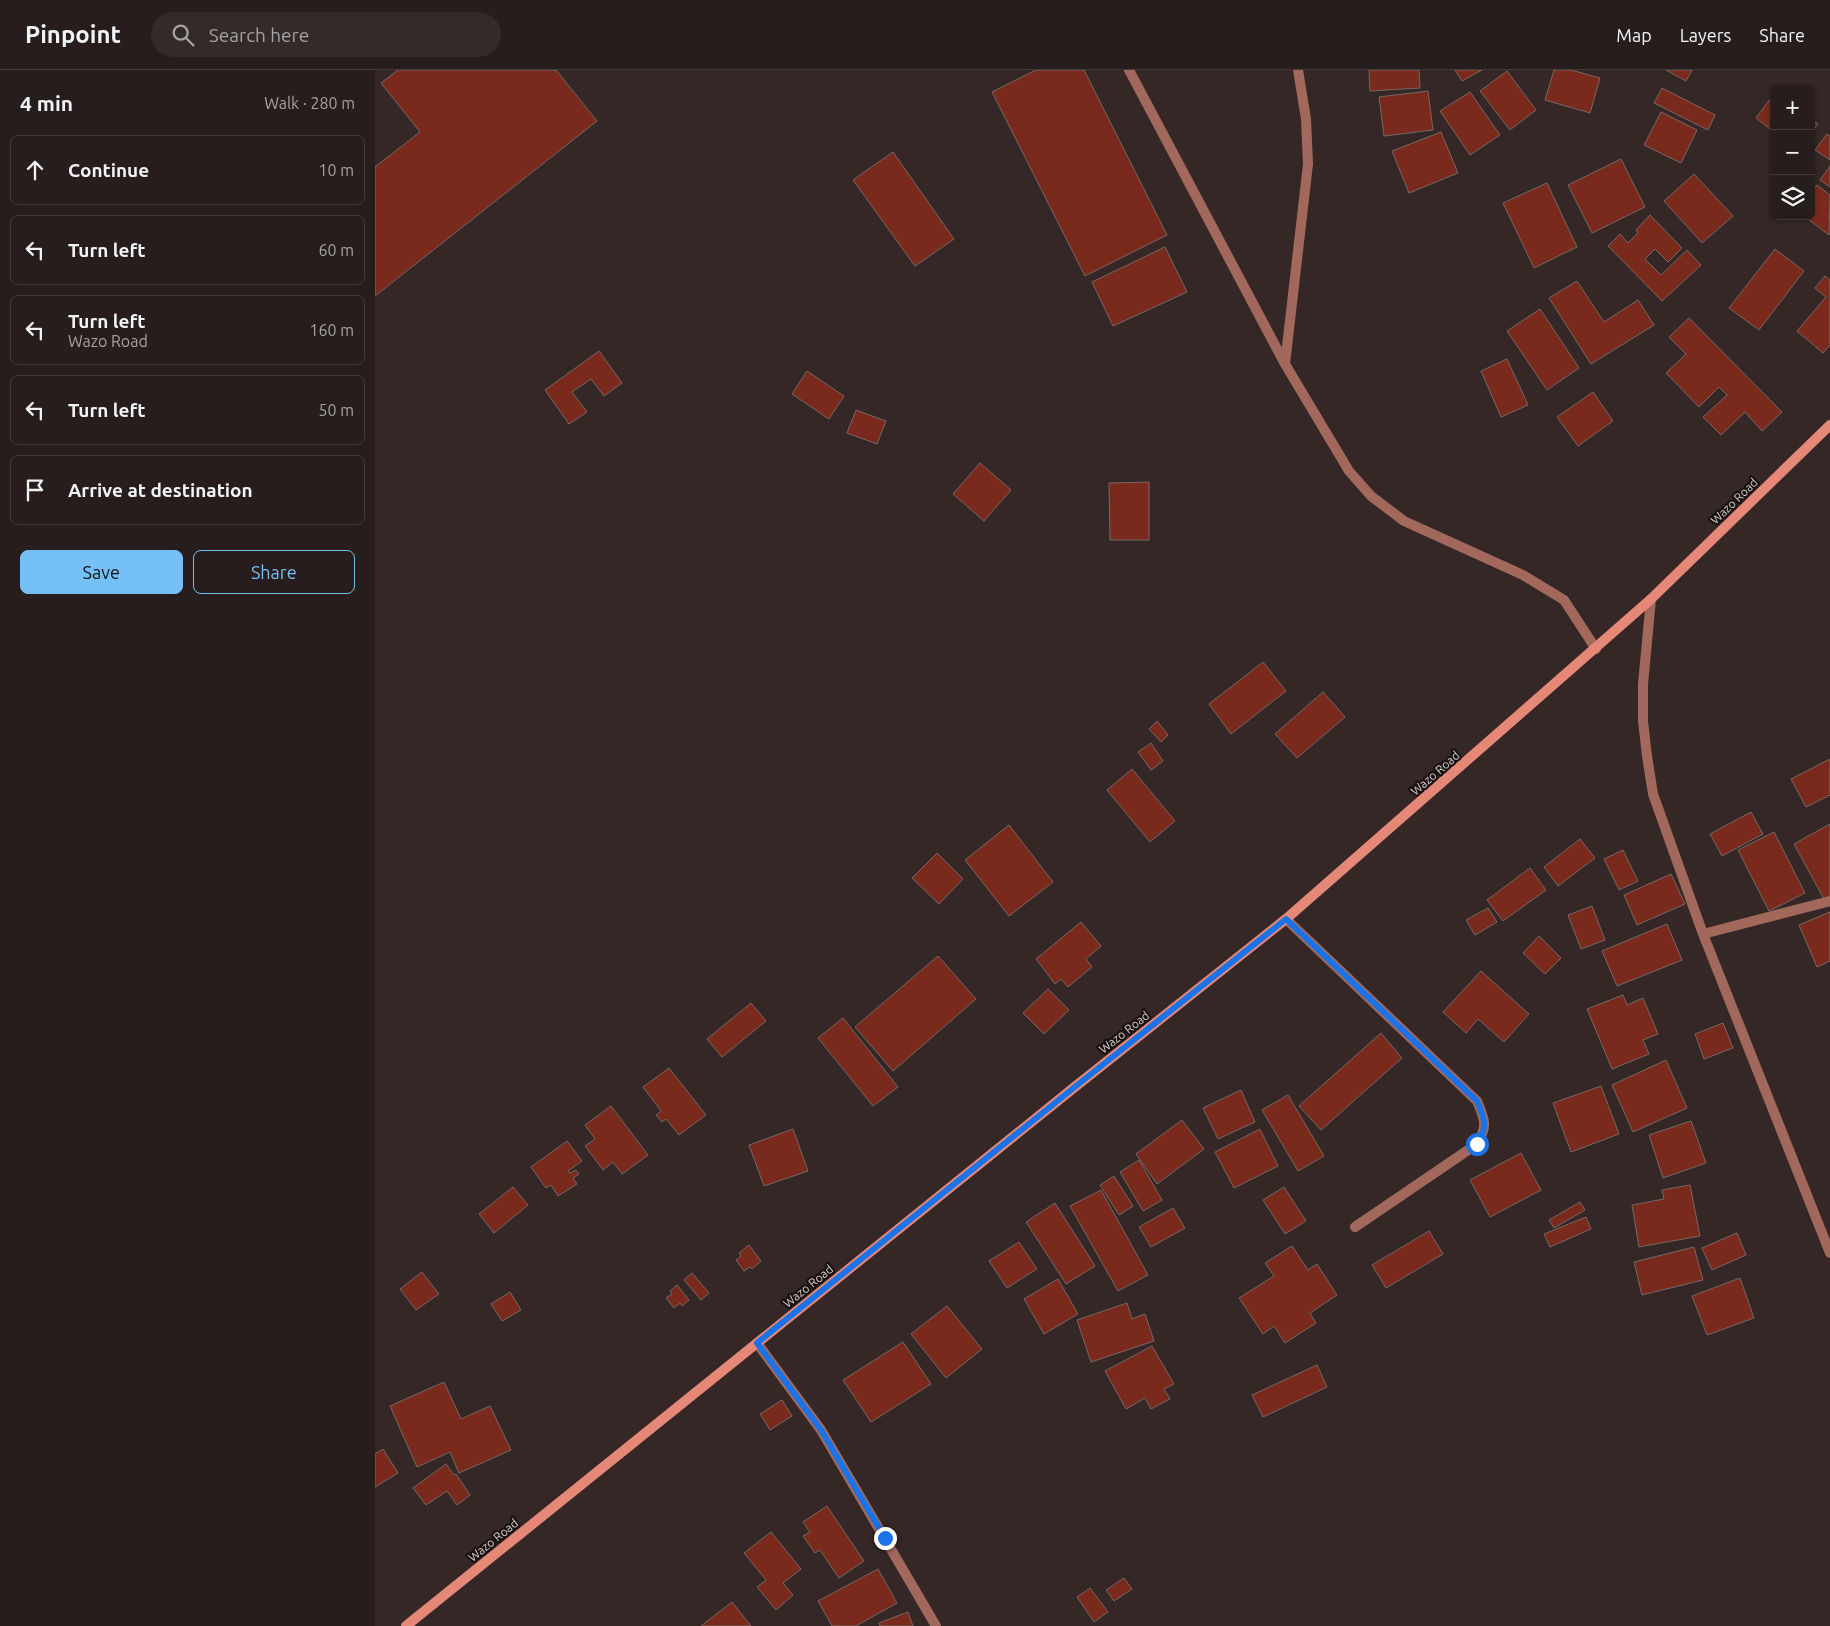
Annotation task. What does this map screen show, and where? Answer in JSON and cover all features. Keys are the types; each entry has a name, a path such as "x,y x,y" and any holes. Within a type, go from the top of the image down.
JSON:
{"main road":[{"name":"Wazo Road","path":"406,1626 1078,1084 1286,919 1596,649 1651,599 1830,425"}],"street":[{"path":"1129,70 1285,364 1349,470 1371,496 1404,522 1523,575 1564,600 1596,649"},
{"path":"1285,364 1308,164 1306,119 1298,70"},
{"path":"1651,599 1643,684 1643,720 1653,794 1703,934 1830,1253"},
{"path":"1703,934 1830,901"},
{"path":"1286,919 1477,1101 1485,1119 1485,1131 1477,1144 1355,1227"},
{"path":"757,1343 821,1430 936,1626"}],"building":[{"path":"398,70 556,70 597,121 375,296 375,167 420,132 381,83"},
{"path":"1036,70 1084,70 1167,235 1085,276 992,92"},
{"path":"1369,70 1419,70 1420,88 1370,91"},
{"path":"1455,70 1482,70 1462,81"},
{"path":"1554,70 1571,70 1600,78 1590,113 1545,100"},
{"path":"1666,70 1692,70 1686,81"},
{"path":"1507,71 1536,110 1510,130 1480,91"},
{"path":"1662,88 1715,115 1708,130 1654,103"},
{"path":"1428,91 1433,130 1384,136 1379,97"},
{"path":"1470,92 1500,135 1470,155 1440,111"},
{"path":"1770,99 1770,129 1756,118"},
{"path":"1661,112 1697,130 1681,163 1644,145"},
{"path":"1441,132 1458,173 1409,193 1392,151"},
{"path":"1827,134 1830,136 1830,160 1815,150"},
{"path":"893,152 954,239 915,266 853,180"},
{"path":"1621,159 1645,207 1592,233 1568,185"},
{"path":"1830,166 1830,187 1820,180"},
{"path":"1694,174 1733,216 1702,243 1664,201"},
{"path":"1547,183 1577,247 1534,268 1503,203"},
{"path":"1817,185 1830,195 1829,235 1809,220 1815,220 1815,187"},
{"path":"1650,215 1682,248 1668,262 1655,249 1645,259 1661,275 1687,250 1701,265 1662,301 1608,246 1620,234 1628,243 1638,233 1636,230"},
{"path":"1165,247 1187,292 1113,326 1092,282"},
{"path":"1775,249 1804,271 1759,330 1729,308"},
{"path":"1825,276 1830,280 1830,345 1823,353 1797,331 1826,297 1815,288"},
{"path":"1577,281 1604,322 1638,300 1654,325 1591,364 1549,298"},
{"path":"1540,309 1579,368 1547,390 1507,331"},
{"path":"1689,318 1782,412 1762,431 1745,412 1721,435 1703,417 1727,395 1719,387 1699,407 1666,373 1686,354 1669,337"},
{"path":"599,351 622,383 604,396 591,379 572,392 587,412 569,424 545,390"},
{"path":"1507,359 1528,405 1501,417 1481,371"},
{"path":"807,371 844,396 829,419 792,394"},
{"path":"1593,392 1613,421 1578,446 1557,417"},
{"path":"856,410 886,421 877,444 847,433"},
{"path":"980,463 1011,490 984,521 953,494"},
{"path":"1149,482 1149,540 1110,540 1109,483"},
{"path":"1263,662 1286,691 1231,734 1209,704"},
{"path":"1323,692 1345,717 1297,758 1275,734"},
{"path":"1157,721 1168,735 1161,742 1149,729"},
{"path":"1151,743 1163,761 1151,770 1138,752"},
{"path":"1830,759 1830,795 1806,807 1791,779"},
{"path":"1132,769 1175,821 1150,842 1107,790"},
{"path":"1751,812 1763,834 1722,856 1710,834"},
{"path":"1830,824 1830,896 1824,899 1794,844"},
{"path":"1009,825 1053,882 1009,916 965,860"},
{"path":"1774,832 1805,893 1769,911 1738,850"},
{"path":"1580,839 1595,858 1558,886 1544,867"},
{"path":"1623,850 1638,881 1619,890 1604,859"},
{"path":"937,853 963,879 939,904 912,878"},
{"path":"1530,868 1546,890 1503,921 1487,900"},
{"path":"1671,874 1685,904 1637,925 1624,895"},
{"path":"1592,906 1605,940 1581,949 1568,915"},
{"path":"1488,908 1497,922 1475,935 1466,920"},
{"path":"1830,912 1830,961 1817,967 1799,925"},
{"path":"1081,922 1101,946 1086,959 1092,967 1068,987 1061,979 1055,984 1036,959"},
{"path":"1667,924 1682,960 1617,986 1602,951"},
{"path":"1539,936 1561,958 1545,974 1523,953"},
{"path":"938,956 976,999 893,1071 855,1027"},
{"path":"1481,971 1529,1014 1504,1042 1478,1019 1466,1033 1443,1012"},
{"path":"1048,989 1069,1010 1044,1034 1023,1013"},
{"path":"1623,995 1627,1005 1643,998 1658,1034 1643,1040 1649,1054 1612,1069 1587,1009"},
{"path":"751,1003 766,1021 722,1057 707,1039"},
{"path":"843,1018 898,1087 873,1106 818,1038"},
{"path":"1723,1023 1733,1048 1704,1059 1695,1034"},
{"path":"1381,1033 1402,1058 1321,1130 1299,1106"},
{"path":"1666,1060 1687,1108 1633,1132 1612,1085"},
{"path":"669,1068 706,1115 679,1135 666,1119 662,1122 656,1115 661,1111 643,1087"},
{"path":"1601,1086 1619,1134 1571,1152 1553,1103"},
{"path":"1241,1090 1255,1122 1218,1139 1203,1108"},
{"path":"1288,1095 1324,1156 1298,1171 1262,1110"},
{"path":"611,1106 648,1155 622,1174 613,1162 603,1170 585,1146 595,1139 585,1125"},
{"path":"1182,1120 1204,1149 1157,1184 1136,1154"},
{"path":"1691,1121 1706,1163 1663,1178 1649,1135"},
{"path":"793,1129 808,1171 764,1186 749,1145"},
{"path":"1260,1129 1278,1166 1234,1188 1215,1152"},
{"path":"567,1141 582,1161 568,1171 570,1173 576,1170 579,1174 573,1178 577,1184 558,1196 551,1185 546,1188 531,1167"},
{"path":"1521,1153 1541,1190 1490,1217 1470,1180"},
{"path":"1139,1160 1162,1200 1143,1211 1120,1172"},
{"path":"1114,1176 1133,1206 1119,1215 1100,1185"},
{"path":"1690,1185 1700,1236 1639,1247 1632,1205 1664,1199 1662,1190"},
{"path":"513,1187 528,1205 494,1233 479,1214"},
{"path":"1284,1187 1306,1221 1285,1234 1263,1200"},
{"path":"1101,1190 1148,1275 1118,1291 1070,1206"},
{"path":"1580,1202 1585,1210 1554,1228 1549,1220"},
{"path":"1055,1203 1095,1266 1066,1284 1026,1222"},
{"path":"1173,1208 1185,1228 1151,1247 1139,1227"},
{"path":"1586,1217 1591,1229 1550,1247 1544,1234"},
{"path":"1429,1231 1443,1254 1386,1288 1372,1265"},
{"path":"1737,1233 1746,1255 1712,1270 1702,1248"},
{"path":"1019,1242 1037,1269 1007,1288 989,1261"},
{"path":"749,1245 761,1261 752,1269 750,1267 744,1271 736,1260 741,1256 739,1253"},
{"path":"1292,1246 1308,1270 1317,1264 1337,1295 1310,1313 1316,1323 1285,1343 1274,1326 1263,1334 1239,1298 1274,1276 1265,1263"},
{"path":"1694,1247 1703,1280 1642,1295 1634,1262"},
{"path":"422,1272 439,1294 416,1310 400,1289"},
{"path":"692,1273 709,1293 701,1300 684,1280"},
{"path":"1740,1278 1754,1318 1707,1335 1692,1296"},
{"path":"1058,1279 1078,1314 1044,1334 1024,1299"},
{"path":"677,1285 689,1300 682,1306 680,1303 674,1308 666,1298 672,1294 670,1291"},
{"path":"510,1292 521,1310 502,1321 491,1304"},
{"path":"1127,1303 1132,1319 1145,1314 1154,1341 1091,1362 1077,1320"},
{"path":"947,1306 982,1349 946,1378 911,1334"},
{"path":"903,1342 931,1384 871,1422 843,1380"},
{"path":"1152,1346 1174,1384 1164,1389 1170,1399 1151,1409 1145,1398 1126,1409 1105,1371"},
{"path":"1317,1365 1327,1387 1263,1417 1252,1395"},
{"path":"444,1382 461,1419 490,1406 511,1450 459,1473 450,1452 417,1467 390,1406"},
{"path":"782,1400 792,1416 770,1430 760,1414"},
{"path":"383,1449 398,1473 375,1487 375,1454"},
{"path":"446,1464 454,1475 456,1474 470,1495 457,1505 447,1491 426,1505 413,1488"},
{"path":"827,1506 864,1561 839,1578 820,1550 815,1553 803,1536 810,1532 803,1522"},
{"path":"771,1532 801,1569 783,1583 793,1595 776,1610 757,1587 766,1580 744,1553"},
{"path":"878,1569 897,1603 856,1626 832,1626 818,1601"},
{"path":"1124,1578 1132,1589 1114,1601 1106,1590"},
{"path":"1090,1588 1108,1612 1094,1622 1077,1597"},
{"path":"732,1602 751,1626 701,1626"},
{"path":"908,1612 913,1626 880,1626 879,1623"}],"route":[{"path":"885,1538 821,1430 757,1343 1286,919 1477,1101 1485,1119 1485,1131 1477,1144"}]}
